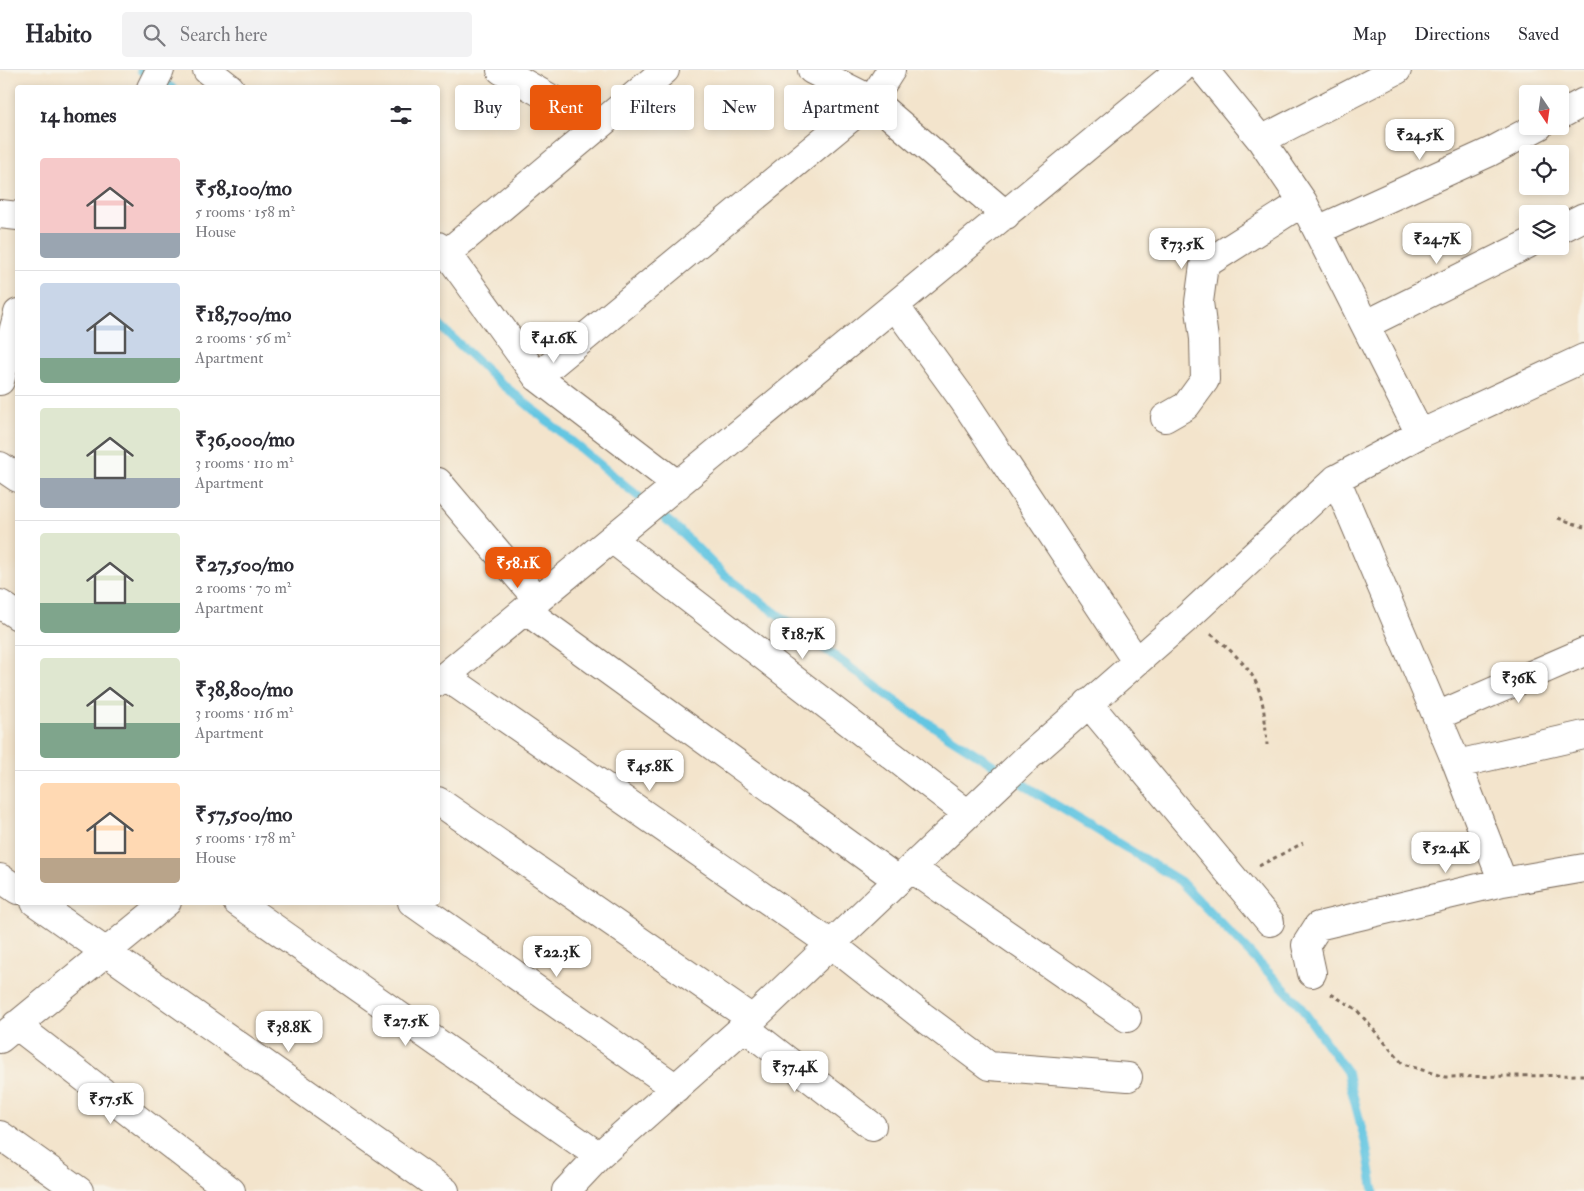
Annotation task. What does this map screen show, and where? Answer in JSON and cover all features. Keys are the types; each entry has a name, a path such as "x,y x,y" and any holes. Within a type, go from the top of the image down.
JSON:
{"street":[{"path":"152,85 160,70"},
{"path":"207,70 226,85"},
{"path":"501,70 530,87"},
{"path":"601,122 665,70"},
{"path":"812,70 842,85"},
{"path":"881,85 890,70"},
{"path":"1128,1077 989,1066 831,944 441,679 673,490 1180,70"},
{"path":"1204,70 1261,140 1303,202 1420,434"},
{"path":"1261,140 1397,70"},
{"path":"1569,110 1584,102"},
{"path":"897,121 1006,215"},
{"path":"591,130 442,249 537,377 673,490"},
{"path":"537,377 836,130"},
{"path":"1318,230 1490,152 1522,135"},
{"path":"1165,418 1186,406 1205,380 1204,339 1200,302 1204,266 1303,202"},
{"path":"0,214 15,216"},
{"path":"1569,224 1584,217"},
{"path":"1365,325 1519,248"},
{"path":"896,306 964,401 1136,661"},
{"path":"0,381 15,331"},
{"path":"566,1191 599,1156 748,1023 1028,756 1189,616 1336,479 1420,434 1584,358"},
{"path":"0,466 15,476"},
{"path":"1336,479 1457,764 1503,882"},
{"path":"440,485 532,605 905,874 1127,1018"},
{"path":"619,534 976,807"},
{"path":"0,604 15,614"},
{"path":"1437,716 1584,652"},
{"path":"1088,703 1270,922"},
{"path":"1457,764 1584,735"},
{"path":"440,802 748,1023 872,1126"},
{"path":"1312,973 1306,945 1318,926 1503,882 1584,868"},
{"path":"0,878 15,888"},
{"path":"39,905 446,1191"},
{"path":"163,905 8,1032 231,1191"},
{"path":"241,905 599,1156"},
{"path":"416,905 676,1088"},
{"path":"0,1135 79,1191"}],"path":[{"path":"1558,518 1584,527"},
{"path":"1189,616 1242,660 1259,685 1265,713 1267,744"},
{"path":"1235,878 1303,843"},
{"path":"1312,973 1331,994 1356,1009 1403,1064 1445,1077 1584,1075"}],"waterway":[{"path":"141,70 167,85"},
{"path":"440,326 495,378 679,530 724,575 908,710 1043,797 1180,881 1297,1002 1347,1072 1366,1145 1374,1191"}]}
